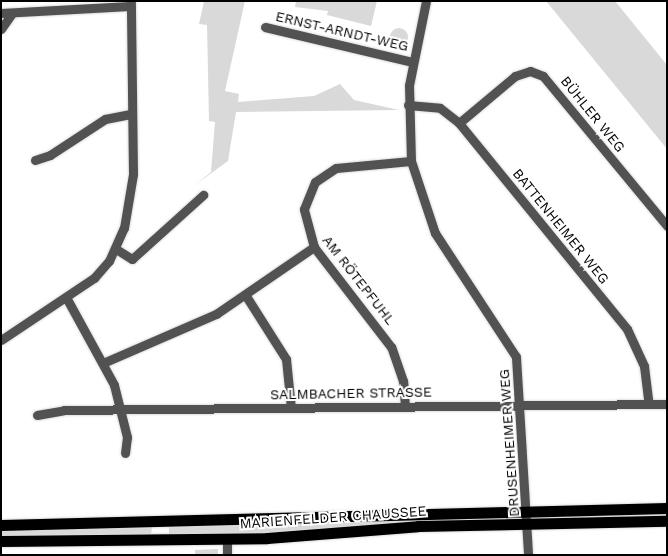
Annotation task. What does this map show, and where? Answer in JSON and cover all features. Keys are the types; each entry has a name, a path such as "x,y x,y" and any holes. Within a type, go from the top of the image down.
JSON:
{"main road":[{"name":"MARIENFELDER CHAUSSEE","path":"1,525 527,510 667,508"},
{"path":"156,520 156,540"},
{"name":"MARIENFELDER CHAUSSEE","path":"1,541 227,539 528,524 667,521"}],"street":[{"name":"DRUSENHEIMER WEG","path":"426,1 412,62 408,105 411,161 435,232 512,344 522,405 528,555"},
{"path":"1,12 12,13 131,4 131,196 116,250 102,270 67,298 1,340"},
{"path":"1,29 12,13"},
{"name":"ERNST-ARNDT-WEG","path":"265,27 412,62"},
{"name":"BÜHLER WEG","path":"459,122 515,76 530,71 542,76 667,226"},
{"name":"BATTENHEIMER WEG","path":"408,105 440,108 459,122 627,328 644,366 649,404"},
{"path":"35,160 50,155 105,118 131,114"},
{"name":"AM RÖTEPFUHL","path":"405,407 403,381 391,347 314,247 304,209 318,179 347,164 411,161"},
{"path":"116,250 132,259 203,195"},
{"path":"105,362 190,328 246,296 314,247"},
{"path":"246,296 286,359 291,408"},
{"path":"67,298 105,362 122,410 125,453"},
{"name":"SALMBACHER STRASSE","path":"37,415 122,410 667,404"},
{"path":"227,539 227,555"}],"shaded area":[{"path":"204,1 245,1 225,91 239,94 238,102 314,96 340,84 354,100 399,110 236,112 228,161 195,185 211,172 215,122 209,121 207,25 199,24"},
{"path":"296,1 377,1 371,26 327,15 328,11 295,7"},
{"path":"546,1 615,1 667,65 667,149"},
{"path":"395,28 403,28 408,33 406,44 395,46 390,41 390,33"},
{"path":"667,511 667,517 552,517 553,516"},
{"path":"485,516 485,520 265,533 169,535 169,523"},
{"path":"152,527 151,534 1,536 1,530"},
{"path":"218,549 218,555 195,555 195,550"}]}
